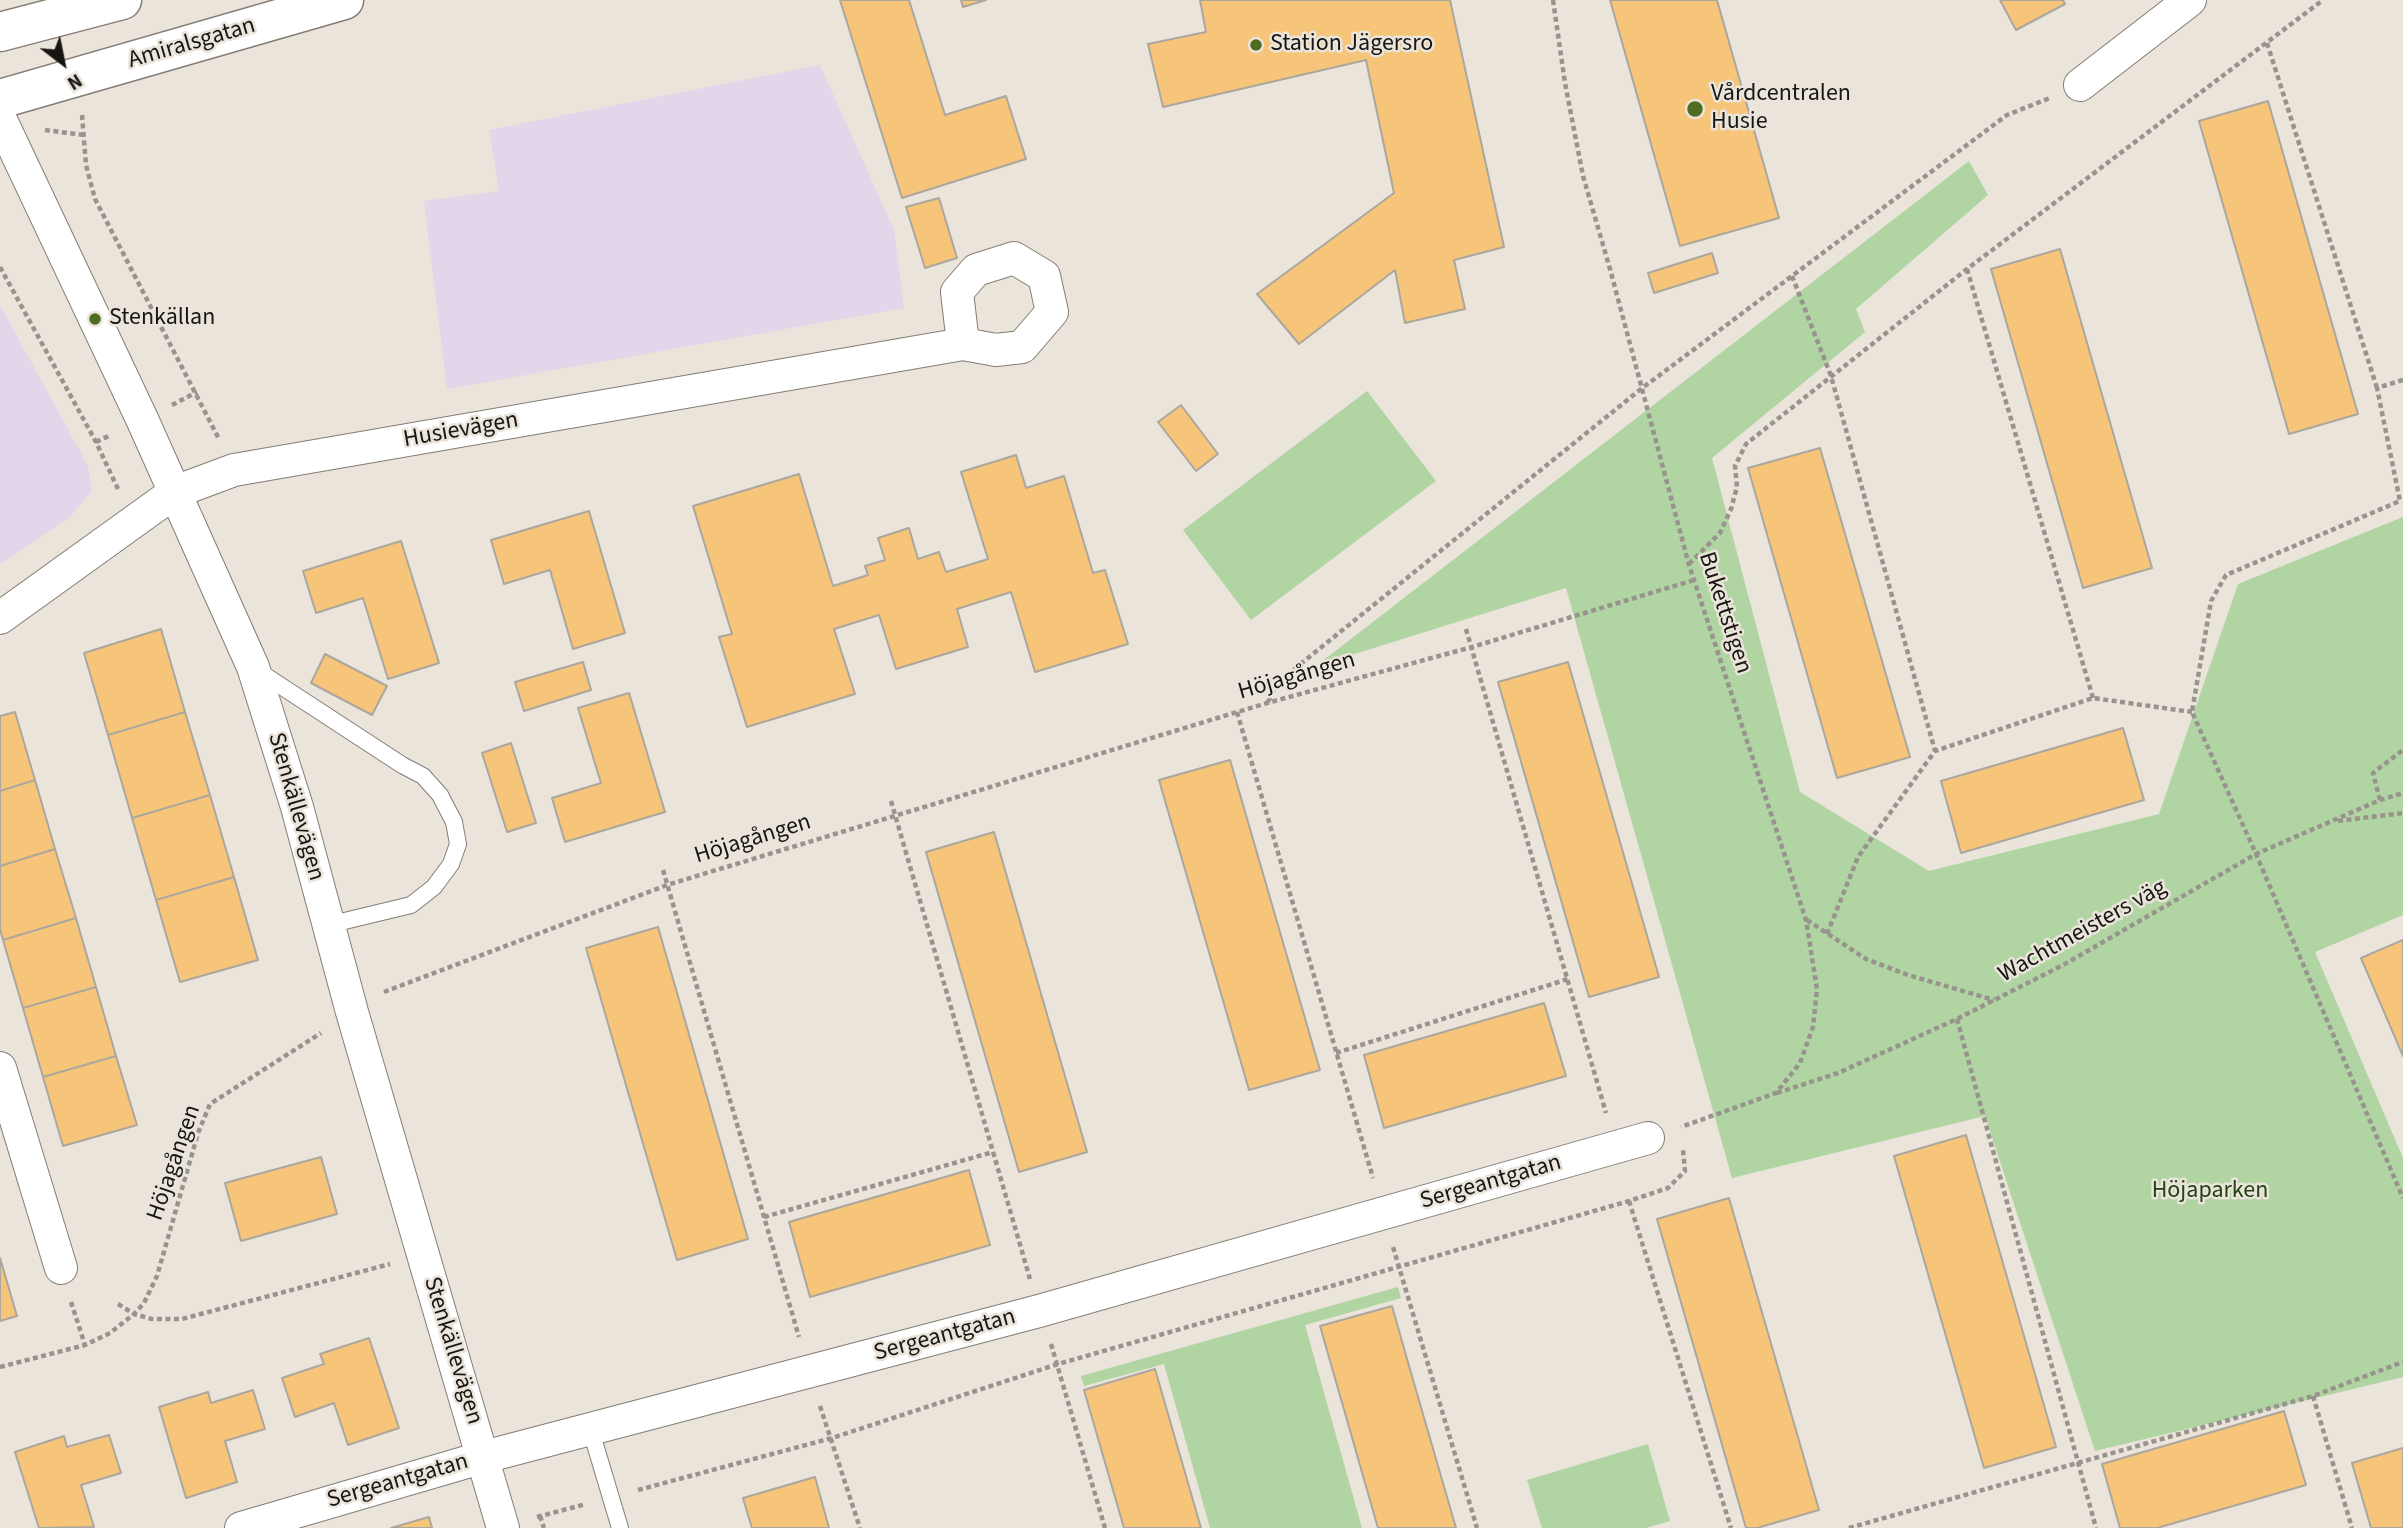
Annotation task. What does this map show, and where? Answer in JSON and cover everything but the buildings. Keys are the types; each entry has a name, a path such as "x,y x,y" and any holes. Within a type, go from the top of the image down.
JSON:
{"street":[{"path":"0,32 122,0"},
{"name":"Amiralsgatan","path":"0,99 344,0"},
{"path":"2080,85 2190,0"},
{"name":"Stenkällevägen","path":"0,118 175,492 253,667 297,807 352,1012 484,1457 502,1527"},
{"name":"Husievägen","path":"0,618 175,492 234,470 963,344"},
{"path":"0,1068 61,1268"},
{"name":"Sergeantgatan","path":"241,1528 484,1457 1039,1311 1648,1138"}],"lane":[{"path":"253,667 423,776 440,795 454,822 458,844 451,864 434,887 411,905 328,925"},
{"path":"591,1431 620,1528"}],"path":[{"name":"Bukettstigen","path":"1553,0 1565,83 1583,176 1689,565 1806,920 1817,989 1813,1027 1800,1063 1776,1093"},
{"path":"1689,565 1720,533 1737,487 1735,466 1746,444 1967,269 2323,0"},
{"path":"2267,43 2377,388 2400,501 2226,575 2211,601 2192,712 2256,854 2403,1198"},
{"path":"72,78 83,119 86,165 95,198 197,392 234,470"},
{"path":"1267,703 1277,683 1641,389 2007,115 2080,85"},
{"path":"0,267 96,442 133,522"},
{"path":"1967,269 2093,698"},
{"path":"1792,276 1831,376 1935,751"},
{"path":"2377,388 2403,380"},
{"name":"Höjagången","path":"0,1367 85,1345 110,1333 134,1314 144,1303 157,1276 198,1133 210,1104 391,988 667,885 1267,703 1472,647 1694,580"},
{"path":"1466,629 1616,1147"},
{"path":"1827,934 1858,858 1935,751 2093,698 2192,712"},
{"path":"1237,712 1478,1528"},
{"path":"2380,800 2373,773 2403,750"},
{"name":"Wachtmeisters väg","path":"1776,1093 1838,1073 1996,1000 2063,965 2256,854 2380,800 2403,793"},
{"path":"891,801 1105,1528"},
{"path":"2330,822 2403,813"},
{"path":"663,870 808,1372 860,1528"},
{"path":"1806,920 1867,960 1908,975 1996,1000"},
{"path":"1336,1053 1568,979"},
{"path":"1956,1019 2096,1528"},
{"path":"1648,1138 1776,1093"},
{"path":"502,1527 832,1438 1058,1364 1668,1188 1685,1171 1681,1126"},
{"path":"764,1217 993,1152"},
{"path":"1629,1201 1731,1528"},
{"path":"118,1304 134,1314 152,1319 182,1319 424,1255"},
{"path":"61,1268 85,1345"},
{"path":"1849,1528 2313,1396 2403,1362"},
{"path":"2313,1396 2353,1528"},
{"path":"540,1516 544,1528"}],"shaded area":[{"path":"820,65 894,230 904,308 447,389 424,201 499,191 489,130"},
{"path":"0,305 88,466 92,491 70,517 0,564"}],"green space":[{"name":"Höjaparken","path":"1969,161 1988,195 1856,309 1865,332 1712,458 1800,792 1929,871 2159,814 2238,584 2403,517 2403,915 2315,952 2403,1158 2403,1377 2095,1451 1985,1116 1732,1178 1566,588 1316,666"},
{"path":"1367,391 1436,481 1251,620 1183,530"},
{"path":"1398,1287 1401,1298 1305,1325 1362,1528 1210,1528 1164,1364 1084,1386 1081,1376"},
{"path":"1648,1444 1670,1521 1646,1528 1542,1528 1527,1480"}],"place":[{"name":"Station Jägersro","path":"1256,45"},
{"name":"Vårdcentralen Husie","path":"1695,109"},
{"name":"Stenkällan","path":"95,319"}]}
